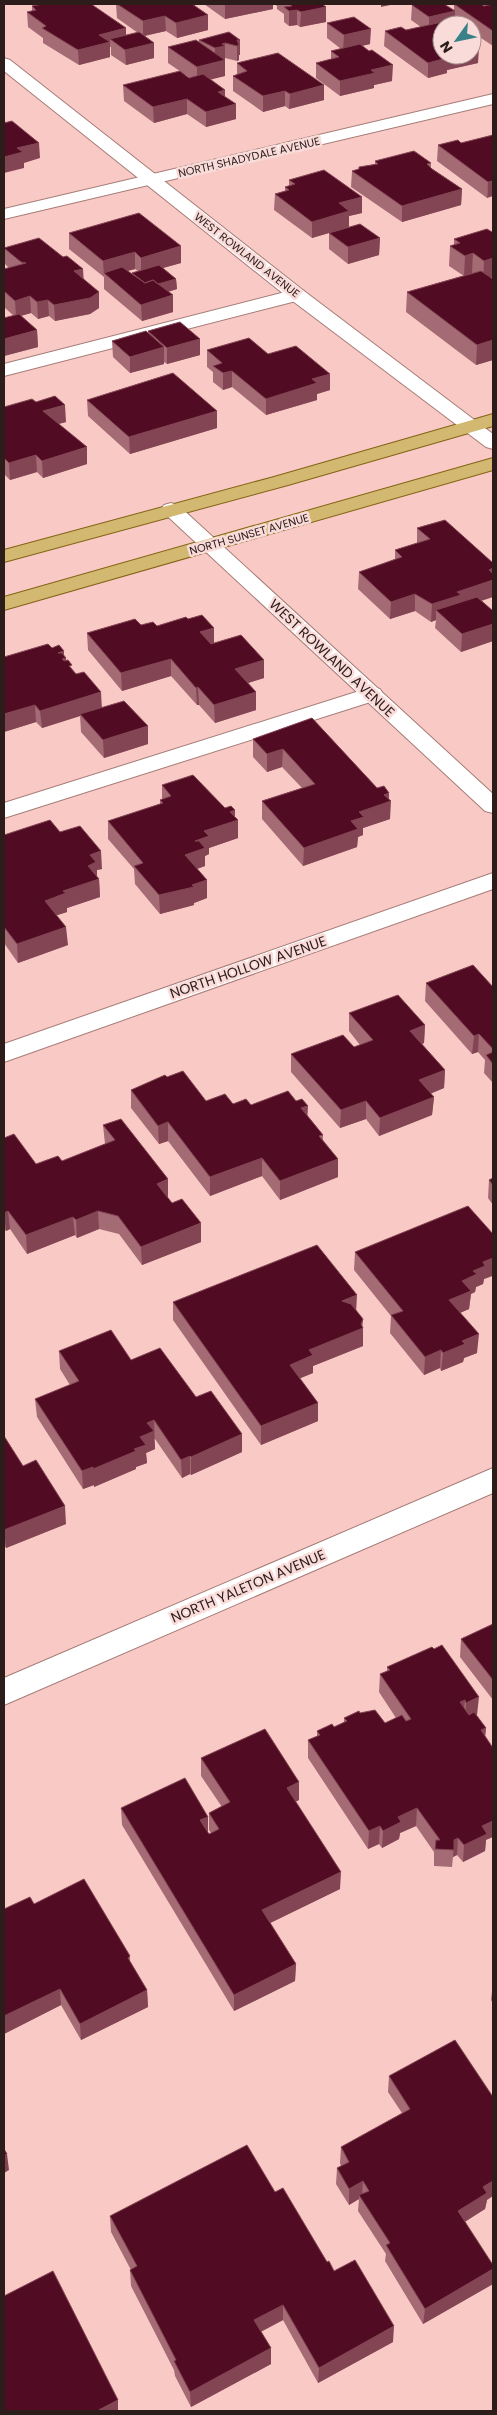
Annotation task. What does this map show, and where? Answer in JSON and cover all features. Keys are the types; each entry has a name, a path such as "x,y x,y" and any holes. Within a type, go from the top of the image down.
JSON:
{"main road":[{"path":"4,556 281,481 493,420"},
{"name":"NORTH SUNSET AVENUE","path":"4,604 493,464"}],"street":[{"name":"WEST ROWLAND AVENUE","path":"4,63 298,295 493,443"},
{"name":"NORTH SHADYDALE AVENUE","path":"4,214 493,99"},
{"path":"4,370 298,295"},
{"name":"WEST ROWLAND AVENUE","path":"172,509 493,806"},
{"path":"4,811 372,694"},
{"name":"NORTH HOLLOW AVENUE","path":"4,1053 493,881"},
{"name":"NORTH YALETON AVENUE","path":"4,1692 493,1480"}],"building":[{"path":"43,4 91,4 126,28 99,35 110,42 78,50 42,28 46,26 27,12 36,10 32,6"},
{"path":"117,4 192,4 208,15 176,23 165,16 143,21"},
{"path":"289,4 322,4 326,7 301,12 297,10 289,11 284,7 292,6"},
{"path":"444,4 455,11 429,17 412,5"},
{"path":"454,4 481,4 484,6 493,4 493,31 482,23 482,15 470,15"},
{"path":"354,17 371,29 344,35 327,23"},
{"path":"432,24 432,62 428,63 385,31 401,27 406,30"},
{"path":"139,32 154,43 125,50 110,39"},
{"path":"229,32 240,40 237,40 239,45 225,43 222,44 225,46 215,48 199,40"},
{"path":"196,40 225,60 197,67 168,47"},
{"path":"360,44 393,65 371,70 375,73 340,81 316,63 339,57 331,51"},
{"path":"278,53 324,85 290,94 285,91 263,96 233,76 247,71 237,63"},
{"path":"180,71 189,78 203,74 225,90 218,92 236,104 206,112 187,99 153,107 123,85"},
{"path":"12,121 39,143 17,148 23,152 4,157 4,123"},
{"path":"493,135 493,181 488,182 438,145 458,140 461,143"},
{"path":"414,151 431,163 427,164 432,169 462,189 402,206 352,171 359,169 359,167 378,164 375,161"},
{"path":"324,170 362,197 339,203 349,211 312,222 275,194 289,190 285,187 295,184 289,180"},
{"path":"139,213 181,246 141,258 135,252 103,261 69,233"},
{"path":"360,224 380,238 348,247 329,233"},
{"path":"487,229 493,232 493,258 484,261 473,253 465,256 450,246 460,243 454,239"},
{"path":"39,238 63,257 67,256 83,269 74,271 99,292 90,298 54,305 48,300 37,302 30,296 15,301 4,291 4,269 26,263 21,262 4,248"},
{"path":"159,265 176,279 158,284 153,280 145,283 132,273"},
{"path":"122,267 145,283 153,280 173,295 141,305 104,273"},
{"path":"481,271 493,279 493,340 477,345 407,292"},
{"path":"19,314 37,330 4,339 4,318"},
{"path":"180,322 200,339 167,348 148,331"},
{"path":"146,331 164,347 130,357 112,341"},
{"path":"249,338 268,354 296,346 330,374 312,379 317,383 266,399 232,371 223,373 213,366 222,363 207,350"},
{"path":"173,373 217,411 129,437 87,400"},
{"path":"55,396 65,405 43,411 87,447 42,461 36,455 9,463 4,458 4,407 32,399 36,402"},
{"path":"445,520 493,563 493,568 489,570 493,574 493,580 457,592 461,595 432,604 415,594 391,602 359,572 402,557 395,550 430,539 417,528"},
{"path":"477,597 493,611 493,624 462,634 436,610"},
{"path":"202,615 214,628 200,632 211,644 241,635 264,660 235,669 256,692 214,705 198,687 196,688 171,659 121,673 87,633 135,619 141,625 153,622 157,626 186,617 188,619"},
{"path":"48,644 52,648 59,645 64,651 58,653 62,653 66,658 62,659 64,661 68,660 72,665 69,666 76,674 84,672 101,692 40,711 35,705 4,714 4,657"},
{"path":"124,701 148,726 103,740 80,714"},
{"path":"312,718 377,788 384,786 389,793 384,795 391,801 359,812 364,817 351,821 358,829 304,848 262,801 315,784 283,749 267,754 253,739"},
{"path":"193,775 225,808 231,806 235,810 230,812 238,820 204,831 209,836 195,841 199,841 205,848 185,855 207,880 192,885 194,887 159,895 134,866 143,863 108,821 163,803 160,800 171,796 162,785"},
{"path":"50,820 60,832 80,826 101,851 90,855 96,862 88,866 99,879 63,891 66,893 45,901 66,927 17,944 4,927 4,835"},
{"path":"473,965 493,987 493,1049 479,1034 474,1036 426,983"},
{"path":"398,995 425,1025 410,1031 445,1070 419,1080 434,1097 380,1118 366,1101 341,1110 291,1054 343,1035 354,1047 373,1040 349,1013"},
{"path":"493,1052 493,1064 486,1055"},
{"path":"183,1071 206,1101 225,1094 233,1104 246,1099 251,1105 288,1091 296,1101 302,1099 308,1106 301,1108 323,1135 319,1136 338,1159 280,1181 262,1158 210,1177 168,1122 158,1126 131,1090 165,1075 167,1077"},
{"path":"121,1119 168,1179 157,1184 172,1203 182,1199 201,1223 141,1247 118,1216 98,1211 76,1220 73,1217 26,1235 8,1211 4,1213 4,1138 14,1134 36,1164 58,1156 62,1161 115,1140 103,1125"},
{"path":"468,1206 493,1234 493,1258 483,1262 485,1266 473,1271 477,1274 462,1281 471,1291 449,1300 479,1334 462,1341 465,1344 443,1353 441,1350 425,1357 391,1315 403,1311 355,1252"},
{"path":"317,1245 357,1295 342,1301 351,1304 363,1319 361,1324 363,1328 309,1350 313,1355 290,1365 318,1403 261,1426 173,1302"},
{"path":"111,1330 131,1360 160,1348 196,1397 211,1391 242,1434 181,1460 154,1420 147,1423 154,1431 140,1437 146,1445 93,1469 93,1467 82,1471 35,1399 79,1381 59,1351"},
{"path":"4,1436 23,1466 36,1460 65,1506 4,1530"},
{"path":"493,1624 493,1680 461,1639"},
{"path":"442,1645 479,1697 466,1703 465,1700 460,1702 469,1715 474,1712 486,1728 481,1730 493,1748 493,1821 482,1826 487,1834 464,1845 458,1838 454,1840 454,1850 435,1849 436,1840 440,1840 417,1808 398,1817 401,1822 383,1831 380,1826 369,1831 308,1740 320,1735 317,1731 332,1724 334,1727 347,1721 344,1718 359,1711 360,1713 375,1710 385,1723 402,1715 406,1721 411,1719 380,1674 390,1670 387,1667 432,1647 434,1649"},
{"path":"265,1729 299,1782 287,1788 341,1872 262,1910 296,1964 234,1995 121,1808 185,1778 208,1817 200,1820 209,1834 219,1829 209,1813 230,1802 201,1758"},
{"path":"84,1879 130,1956 128,1958 147,1990 80,2024 60,1989 4,2016 4,1909 30,1897 34,1904"},
{"path":"455,2040 493,2097 493,2181 483,2187 487,2193 458,2211 493,2265 493,2269 425,2309 386,2245 390,2243 359,2195 369,2191 363,2181 349,2189 337,2168 349,2162 341,2147 410,2109 389,2076"},
{"path":"247,2145 275,2192 283,2188 334,2271 355,2260 394,2326 319,2368 283,2305 254,2320 271,2348 190,2392 174,2361 176,2360 130,2270 137,2266 110,2216"},
{"path":"53,2271 118,2400 97,2411 4,2411 4,2296"}]}
